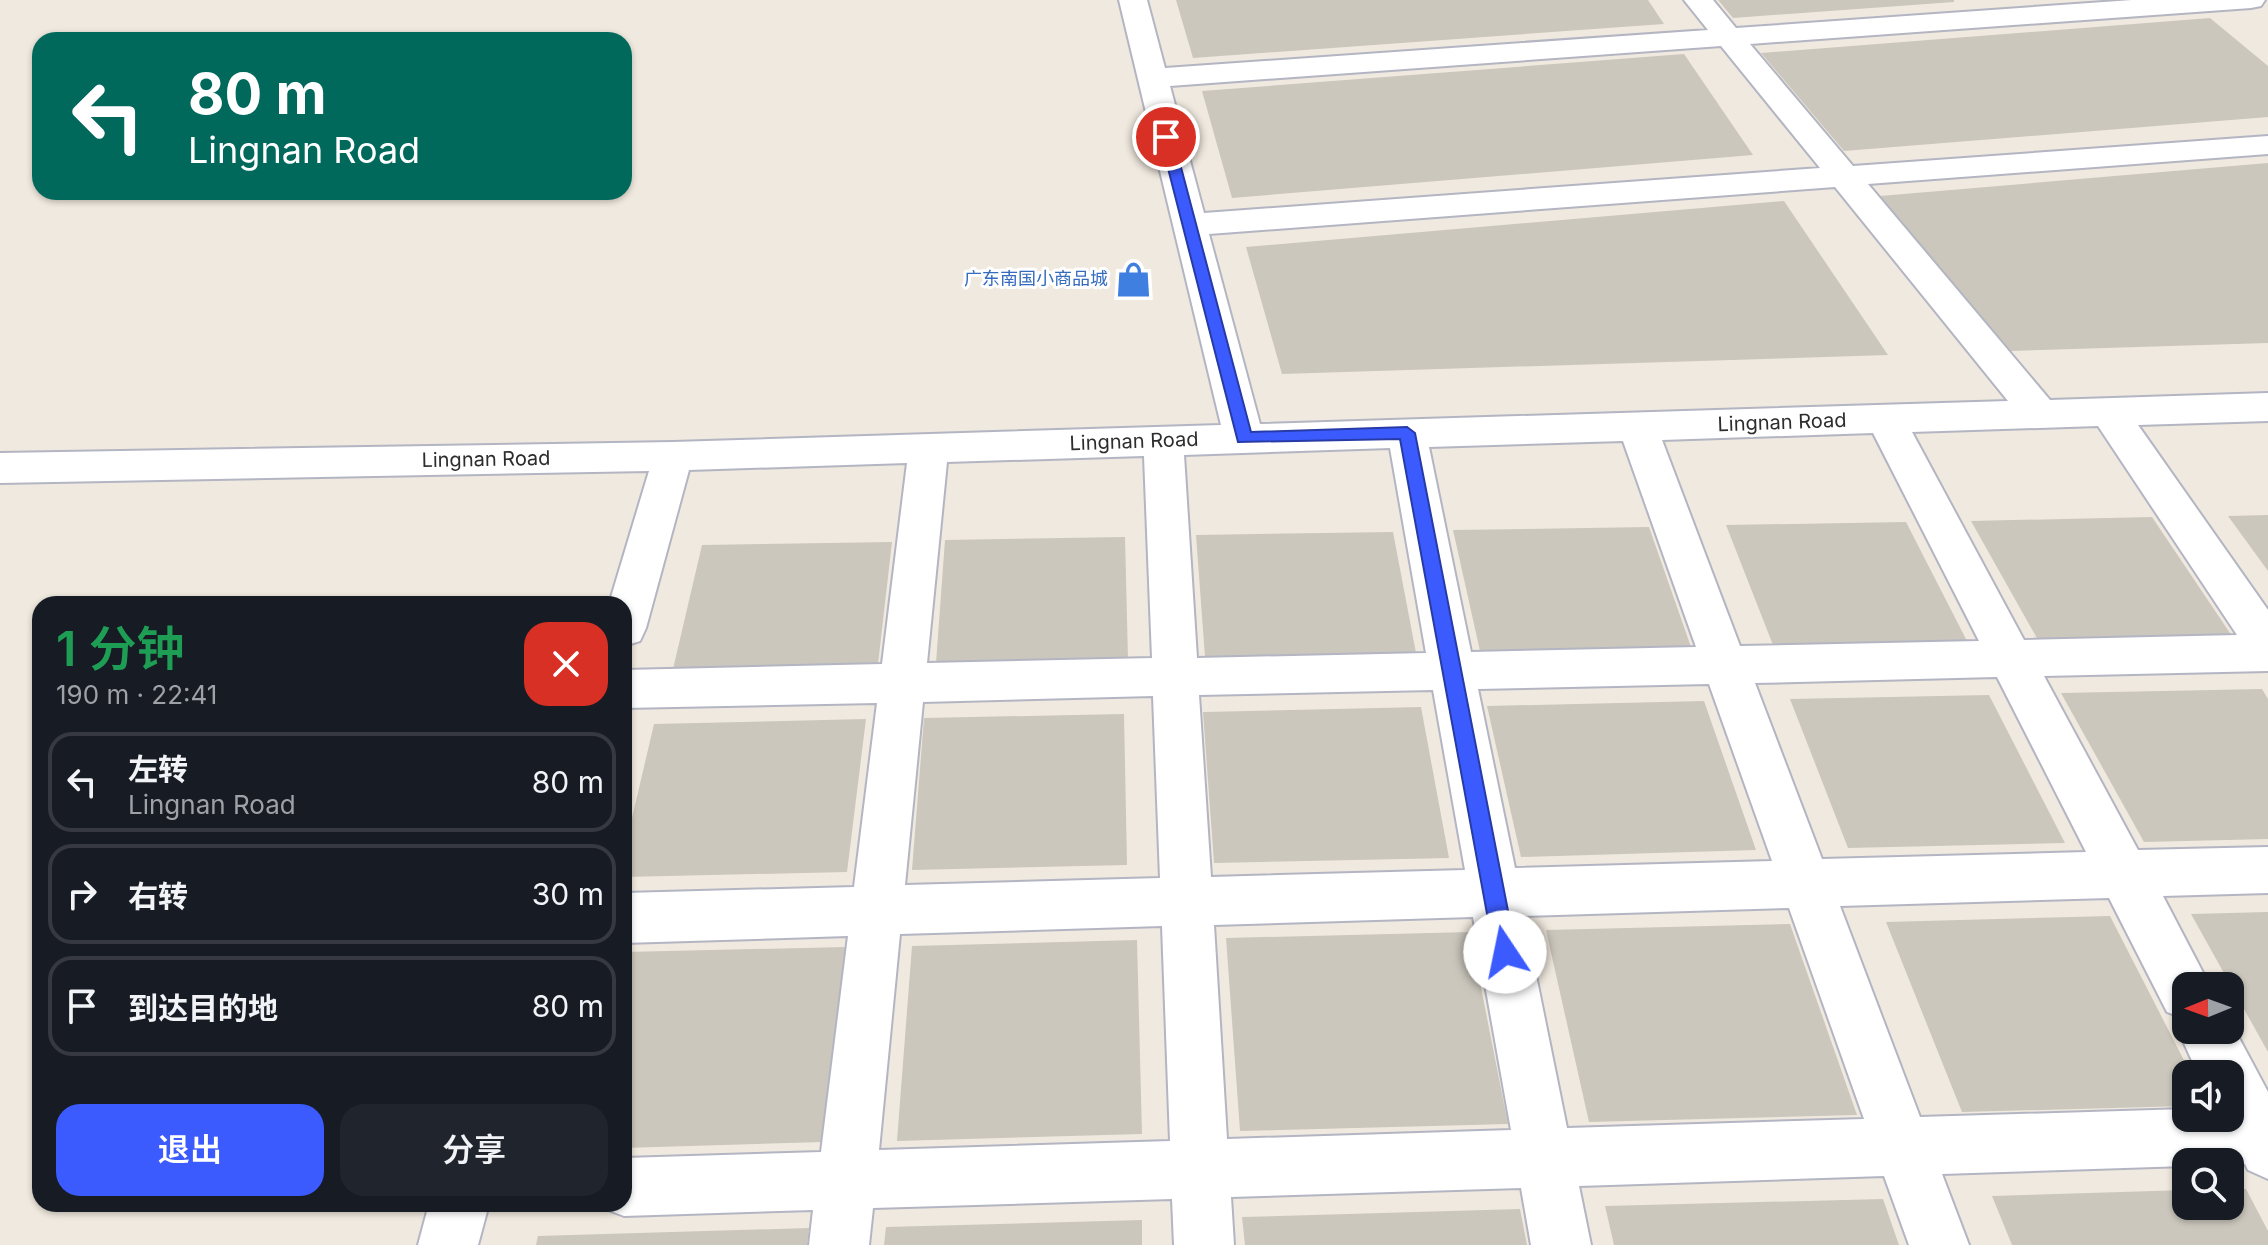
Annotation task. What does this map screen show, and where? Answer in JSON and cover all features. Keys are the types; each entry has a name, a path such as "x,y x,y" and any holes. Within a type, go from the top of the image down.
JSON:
{"street":[{"path":"1133,0 1244,438"},
{"path":"1698,0 2040,414"},
{"path":"1152,78 1729,37 2241,7"},
{"path":"1189,225 2268,145"},
{"name":"Lingnan Road","path":"0,468 673,456 2268,407"},
{"path":"2108,411 2268,645"},
{"path":"1885,418 2175,972"},
{"path":"1637,426 1939,1245"},
{"path":"1407,433 1561,1245"},
{"path":"1163,440 1204,1245"},
{"path":"839,1245 929,448"},
{"path":"632,600 673,456"},
{"path":"632,689 2268,653"},
{"path":"632,918 2268,870"},
{"path":"632,1187 1903,1147 2265,1140 2244,1103"},
{"path":"448,1245 457,1212"}],"building":[{"path":"1176,0 1648,0 1664,24 1193,58"},
{"path":"1718,0 1954,0 1954,2 1733,18"},
{"path":"2210,18 2268,66 2268,117 1844,151 1761,53"},
{"path":"1684,54 1753,155 1232,198 1202,91"},
{"path":"2268,163 2268,343 2010,351 1880,196"},
{"path":"1784,201 1888,355 1282,374 1246,247"},
{"path":"2268,515 2268,571 2228,516"},
{"path":"2152,517 2232,636 2038,640 1971,521"},
{"path":"1906,522 1967,641 1773,645 1726,525"},
{"path":"1649,527 1691,647 1480,651 1453,530"},
{"path":"1393,532 1416,653 1205,657 1196,535"},
{"path":"1125,537 1128,659 936,663 945,540"},
{"path":"892,542 878,664 673,669 702,545"},
{"path":"2262,689 2268,699 2268,839 2144,842 2061,693"},
{"path":"1989,695 2065,843 1848,848 1790,699"},
{"path":"1704,701 1756,850 1521,857 1487,706"},
{"path":"1421,707 1449,858 1214,863 1203,712"},
{"path":"1124,714 1127,865 912,870 924,718"},
{"path":"866,719 847,872 632,877 632,818 654,724"},
{"path":"2268,912 2268,1052 2244,1009 2244,972 2223,972 2191,914"},
{"path":"2110,916 2172,1037 2172,1044 2176,1044 2184,1060 2172,1060 2172,1106 1962,1112 1886,922"},
{"path":"1790,924 1857,1115 1589,1122 1546,930"},
{"path":"1470,932 1508,1124 1240,1131 1226,938"},
{"path":"1137,940 1142,1134 897,1141 912,946"},
{"path":"845,947 823,1142 632,1148 632,952"},
{"path":"2246,1189 2268,1231 2268,1245 2012,1245 1992,1196 2172,1190 2172,1220 2244,1220"},
{"path":"1883,1199 1899,1245 1614,1245 1605,1206"},
{"path":"1520,1209 1527,1245 1245,1245 1242,1217"},
{"path":"1142,1220 1142,1245 884,1245 886,1227"},
{"path":"809,1228 807,1245 536,1245 538,1236"}],"place":[{"name":"广东南国小商品城","path":"1134,279"}],"route":[{"path":"1166,137 1244,438 1407,433 1505,952"}]}
